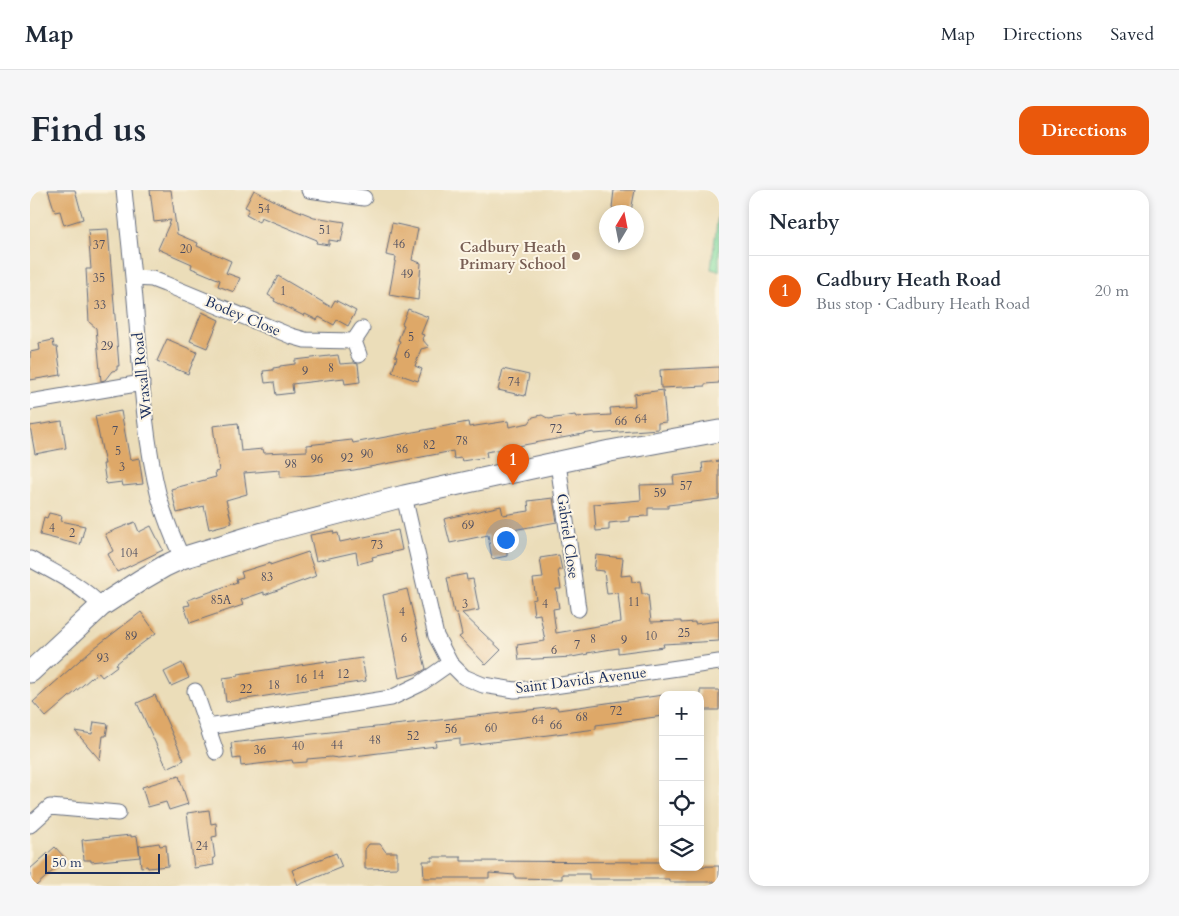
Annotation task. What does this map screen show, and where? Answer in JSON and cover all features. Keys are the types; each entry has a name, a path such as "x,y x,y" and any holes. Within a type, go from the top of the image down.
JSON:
{"street":[{"name":"Wraxall Road","path":"124,190 134,278 142,383 152,463 169,528 182,558"},
{"path":"309,190 364,198"},
{"name":"Bodey Close","path":"134,278 152,279 291,336 306,340 358,335 359,355"},
{"path":"30,402 142,383"},
{"path":"30,672 101,606 141,580 182,558 263,533 404,496 610,451 719,431"},
{"name":"Gabriel Close","path":"558,463 578,609"},
{"name":"Saint Davids Avenue","path":"404,496 436,636 450,663 464,677 483,685 515,690 719,662"},
{"path":"30,559 78,585 101,606"},
{"path":"208,727 391,698 420,684 450,663"},
{"path":"195,691 216,752"},
{"path":"30,826 50,807 118,813"}],"green space":[{"path":"719,207 719,271 711,269"}],"building":[{"path":"48,190 75,190 83,219 64,225 60,211 55,212"},
{"path":"150,190 171,190 177,234 198,243 197,246 231,261 226,273 240,278 234,292 218,286 220,280 191,268 192,264 158,249 171,220 154,222"},
{"path":"254,190 279,203 314,217 345,222 341,242 329,240 329,245 316,243 317,240 261,217 259,222 246,215 249,209 245,207"},
{"path":"614,190 635,190 632,205 612,205"},
{"path":"392,223 418,229 412,260 421,263 418,300 389,295 396,257 386,255"},
{"path":"108,229 119,366 105,380 101,381 96,328 89,322 86,269 91,269 88,230"},
{"path":"278,276 331,307 335,300 356,311 348,326 337,320 334,325 319,317 317,320 305,314 304,316 274,301 275,299 268,295"},
{"path":"408,309 428,317 421,334 424,335 422,339 429,347 421,349 415,366 422,369 418,381 392,372 400,341 398,340 404,325 402,324"},
{"path":"202,312 219,320 207,348 190,341"},
{"path":"167,339 197,352 188,374 157,361"},
{"path":"53,340 54,347 57,347 61,375 30,380 30,352 40,350 39,343"},
{"path":"338,355 340,364 358,364 360,382 345,384 344,378 292,384 293,393 276,395 274,382 265,383 263,371 295,364 295,360"},
{"path":"719,367 719,383 705,384 705,386 661,388 660,370"},
{"path":"503,369 529,375 525,396 498,390"},
{"path":"663,390 666,422 658,423 658,429 594,434 594,432 486,452 487,457 462,461 461,458 454,459 453,451 354,470 313,475 280,477 280,470 244,473 247,494 226,500 232,523 209,529 204,506 177,513 171,489 216,477 215,472 219,471 213,426 238,423 241,451 263,449 264,453 307,451 307,445 352,440 353,443 468,422 469,427 508,421 509,427 529,423 533,417 542,415 549,419 575,415 576,417 611,415 610,408 635,406 634,394"},
{"path":"121,411 130,460 139,458 143,484 123,486 122,482 106,484 103,464 105,464 95,416"},
{"path":"62,421 66,448 35,454 30,426"},
{"path":"719,461 719,499 668,505 668,508 648,508 648,516 629,517 629,521 609,523 609,530 596,531 594,504 641,500 640,485 674,484 673,476 703,472 702,463"},
{"path":"553,498 557,522 513,530 514,538 507,538 507,556 492,559 488,535 450,543 444,519 501,506 503,515 529,511 528,501"},
{"path":"49,513 62,516 61,521 85,526 80,545 40,535 44,517 47,518"},
{"path":"135,522 139,532 151,526 163,550 117,572 108,554 113,551 105,534"},
{"path":"398,530 402,550 372,557 373,560 358,564 356,552 316,561 310,535 333,531 334,534 338,533 340,542"},
{"path":"308,552 316,576 264,595 264,592 241,600 243,605 190,623 184,606 190,605 188,600 237,582 236,579 243,577 241,572 270,563 270,565"},
{"path":"559,555 562,570 558,570 561,589 556,589 559,608 553,609 556,633 621,622 618,593 607,594 604,571 594,570 596,555 623,558 621,576 631,575 632,582 640,581 642,594 648,594 651,622 681,621 681,623 695,622 695,624 719,621 719,641 663,644 664,647 618,653 618,648 572,657 519,660 517,645 545,641 540,614 534,615 532,600 536,599 533,579 543,578 540,558"},
{"path":"466,574 467,580 473,579 479,610 462,613 501,650 486,665 459,637 462,635 457,613 454,613 447,578"},
{"path":"407,589 426,669 419,673 399,678 383,595"},
{"path":"141,612 156,633 102,677 98,672 46,717 33,702 89,652"},
{"path":"362,658 366,681 226,702 223,678 238,676 238,674 327,661 327,663"},
{"path":"182,663 189,678 171,686 164,672"},
{"path":"719,690 719,710 704,710 704,691 700,691"},
{"path":"155,695 184,760 167,768 137,703"},
{"path":"659,696 659,717 596,725 596,729 460,746 460,738 435,741 436,746 338,758 307,759 307,762 293,763 292,760 241,766 240,758 233,759 231,743 557,707 558,710"},
{"path":"94,722 108,724 106,736 103,736 100,760 75,731 92,734"},
{"path":"179,776 188,804 169,810 166,802 148,807 142,787"},
{"path":"209,810 211,824 216,823 217,836 212,837 214,865 194,868 187,813"},
{"path":"131,835 131,837 137,836 140,857 91,862 91,860 84,860 82,840"},
{"path":"159,843 160,846 166,845 168,866 141,867 139,846"},
{"path":"369,844 380,844 386,852 397,852 397,868 365,869 365,849"},
{"path":"55,847 66,859 36,886 30,886 30,869"},
{"path":"336,853 342,867 298,885 292,870"},
{"path":"432,857 461,857 461,861 659,862 659,871 704,871 704,866 719,866 719,882 669,882 669,879 589,879 589,874 562,874 562,879 515,878 515,875 489,873 489,878 424,878 423,861 432,861"}],"place":[{"name":"Cadbury Heath Primary School","path":"576,256"},
{"name":"Cadbury Heath Road","path":"513,485"}]}
